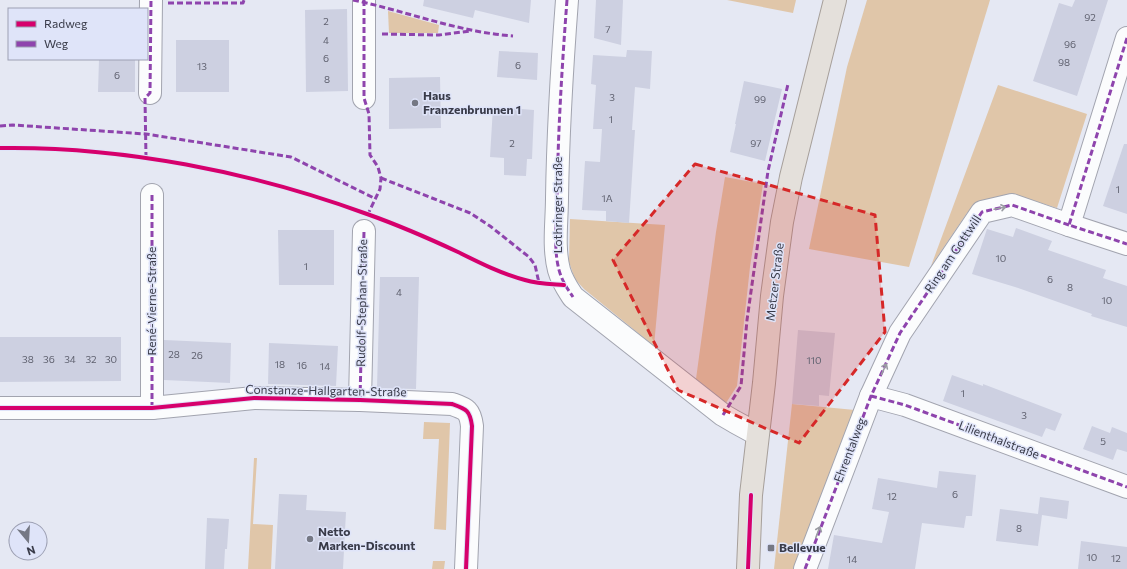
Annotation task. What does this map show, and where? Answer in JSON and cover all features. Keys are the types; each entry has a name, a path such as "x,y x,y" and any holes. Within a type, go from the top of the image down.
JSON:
{"main road":[{"name":"Metzer Straße","path":"748,569 751,495 772,296 782,222 791,177 835,0"}],"street":[{"path":"150,93 151,0"},
{"path":"364,0 364,98"},
{"name":"Lothringer Straße","path":"567,0 561,72 557,171 556,250 559,269 564,285 573,297 703,399 735,422 757,434"},
{"path":"1069,224 1127,38"},
{"name":"René-Vierne-Straße","path":"152,194 152,408"},
{"name":"Ring am Gottwill","path":"900,333 982,212 1012,205 1127,244"},
{"name":"Rudolf-Stephan-Straße","path":"360,400 364,231"},
{"name":"Ehrentalweg","path":"805,569 871,396 900,333"},
{"name":"Lilienthalstraße","path":"871,396 905,405 1127,487"},
{"name":"Constanze-Hallgarten-Straße","path":"0,408 152,408 254,398 360,400 452,404 465,408 471,416 472,426 466,569"}],"highlighted area":[{"path":"695,164 875,215 885,332 799,443 678,390 613,260"}],"shaded area":[{"path":"727,0 796,0 793,13"},
{"path":"867,0 990,0 909,267 809,249 847,67"},
{"path":"388,11 439,25 438,33 389,33"},
{"path":"998,85 1087,114 1057,208 1016,195 978,203 967,213 931,266"},
{"path":"725,177 763,184 750,267 737,386 726,403 696,379"},
{"path":"570,219 665,225 654,346 584,289 575,279 569,262"},
{"path":"792,404 855,410 793,569 774,569"},
{"path":"424,422 450,423 446,530 434,529 439,439 423,439"},
{"path":"254,458 257,458 253,524 273,525 271,569 248,569"},
{"path":"433,561 445,561 444,569 432,569"}],"building":[{"path":"424,0 531,0 529,23 475,10 473,18 423,6"},
{"path":"596,0 623,0 621,45 594,38"},
{"path":"1075,0 1108,0 1077,96 1033,81 1059,3 1072,7"},
{"path":"347,9 348,91 306,92 305,10"},
{"path":"176,40 229,40 229,92 176,92"},
{"path":"627,50 652,51 650,89 635,87 632,130 635,130 629,223 606,221 606,211 582,210 585,161 600,162 602,129 593,129 596,85 591,84 593,55 626,57"},
{"path":"499,51 538,53 537,80 497,77"},
{"path":"99,60 135,60 135,92 98,92"},
{"name":"Haus Franzenbrunnen 1","path":"440,77 441,128 389,129 389,78"},
{"path":"744,81 782,89 765,161 730,152"},
{"path":"493,107 534,110 532,159 527,159 526,176 504,175 504,158 490,157"},
{"path":"1124,144 1127,144 1127,214 1103,206"},
{"path":"1016,228 1052,241 1048,250 1106,270 1103,278 1127,286 1127,327 1091,316 1092,314 1015,287 972,274 987,229 1013,237"},
{"path":"278,230 334,230 334,285 279,285"},
{"path":"380,277 419,277 416,389 377,388"},
{"path":"798,330 835,333 829,396 819,395 819,406 792,404"},
{"path":"0,337 121,337 121,381 0,382"},
{"path":"164,340 231,343 230,383 164,380"},
{"path":"269,343 338,346 336,386 268,384"},
{"path":"952,375 983,386 983,384 1062,414 1055,431 1046,428 1042,437 943,401"},
{"path":"1092,426 1110,433 1112,427 1127,433 1127,452 1117,449 1113,460 1083,449"},
{"path":"939,471 976,475 972,516 966,516 964,528 922,523 915,569 828,569 834,535 882,543 889,512 872,509 878,478 937,488"},
{"name":"Netto Marken-Discount","path":"279,494 307,495 306,510 346,512 343,569 275,569"},
{"path":"1040,497 1069,501 1067,519 1042,515 1038,546 996,541 1000,509 1038,514"},
{"path":"207,518 229,519 224,569 205,569"},
{"path":"1081,541 1127,547 1127,569 1078,569"}],"marked path":[{"path":"146,158 145,98 150,93 151,0"},
{"path":"168,3 243,3 244,0"},
{"path":"353,0 452,26 493,34 513,36"},
{"path":"364,0 364,98 369,114 370,155 378,167 381,178 380,189 368,214"},
{"path":"567,0 559,123 556,252 560,274 573,297"},
{"path":"382,34 439,35 470,31"},
{"path":"1127,38 1069,225 1127,244"},
{"path":"723,415 741,386 747,320 768,171 788,84"},
{"path":"0,126 13,125 146,134 291,157 374,198"},
{"path":"381,178 470,213 490,226 529,257 535,265 539,283"},
{"path":"152,195 152,408"},
{"path":"805,569 871,396 900,333 982,212 1012,205 1069,225"},
{"path":"360,400 364,231"},
{"path":"871,396 905,405 1127,487"}],"cycle path":[{"path":"0,148 93,152 139,157 186,164 233,174 323,199 379,218 516,278 544,284 564,285"},
{"path":"0,408 152,408 254,398 360,400 452,404 461,407 468,413 472,426 466,569"},
{"path":"748,569 751,495"}],"place":[{"name":"Haus Franzenbrunnen 1","path":"415,103"},
{"name":"Netto Marken-Discount","path":"310,539"},
{"name":"Bellevue","path":"771,548"}]}
